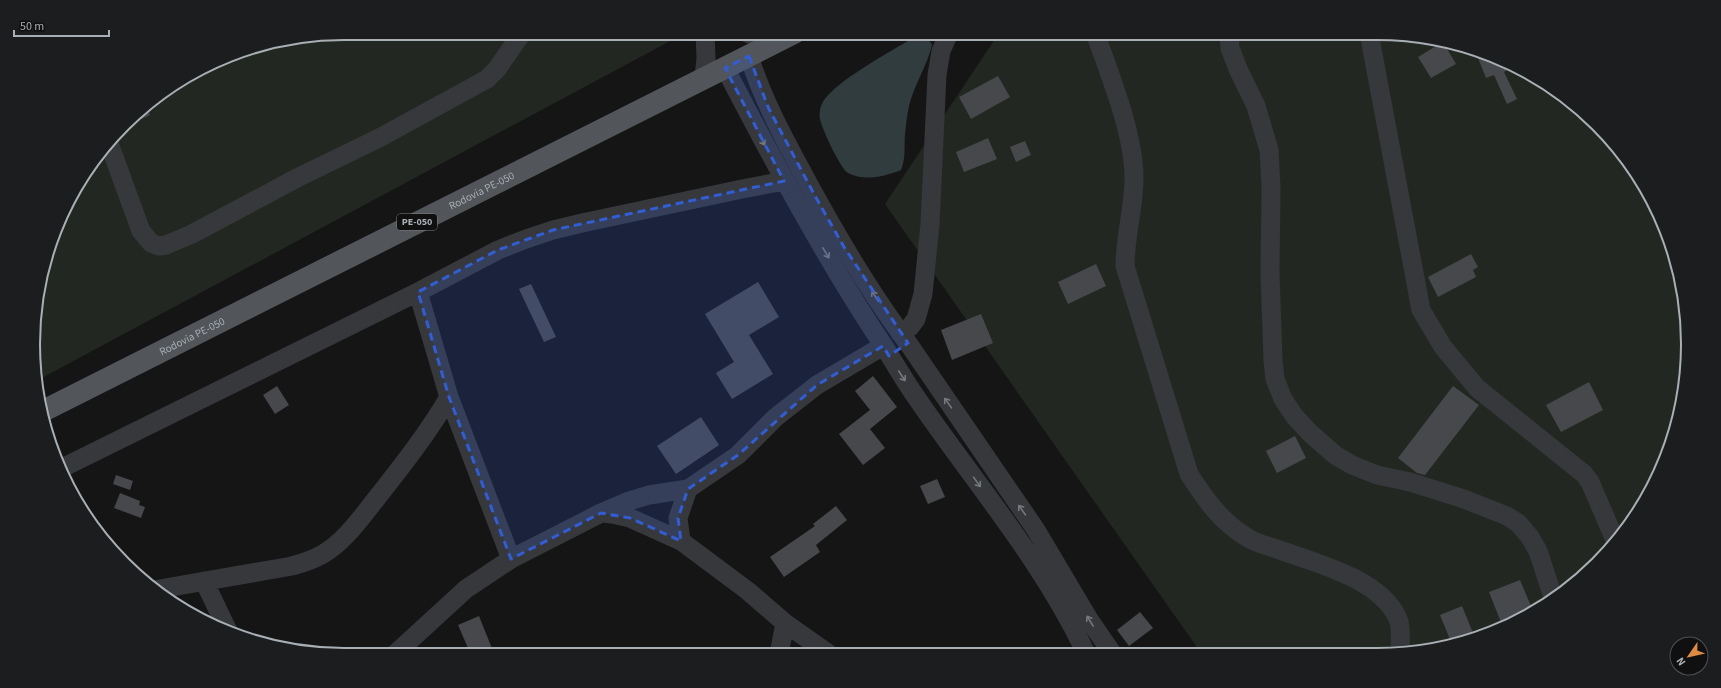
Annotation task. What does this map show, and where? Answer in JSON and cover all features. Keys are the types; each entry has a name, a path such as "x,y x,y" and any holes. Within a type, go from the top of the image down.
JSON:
{"main road":[{"name":"Rodovia PE-050","path":"47,409 779,40"}],"street":[{"path":"111,149 141,231 151,243 159,246 166,245 192,234 297,178 381,137 487,79 497,69 517,40"},
{"path":"704,78 706,58 705,40"},
{"path":"765,40 773,43"},
{"path":"402,648 466,589 511,559 601,513 649,495 688,489 738,455 776,418 817,385 883,346 910,327 916,319 923,294 930,224 937,75 941,51 945,40"},
{"path":"1097,40 1128,135 1133,161 1133,196 1129,232 1125,250 1125,266 1189,474 1206,500 1228,525 1249,539 1335,570 1364,584 1385,599 1398,619 1401,636 1400,647"},
{"path":"1229,40 1230,48 1238,70 1256,106 1269,150 1271,187 1270,273 1272,360 1275,379 1284,399 1295,417 1310,433 1335,455 1352,465 1377,475 1410,482 1464,499 1507,516 1518,523 1530,537 1538,551 1552,593"},
{"path":"1370,40 1422,310 1443,347 1477,388 1584,474 1590,482 1613,535"},
{"path":"749,56 756,78 768,106 844,247 900,333 1036,530 1090,621 1109,648"},
{"path":"725,68 784,181 883,346 916,397 1020,540 1073,625 1084,648"},
{"path":"750,115 768,106"},
{"path":"774,163 793,154"},
{"path":"66,466 418,292 498,250 553,230 734,190 784,181"},
{"path":"418,292 449,397 511,559"},
{"path":"883,346 900,333"},
{"path":"164,588 292,566 311,561 336,545 350,531 402,466 440,413 449,397"},
{"path":"681,541 678,518 688,489"},
{"path":"601,513 630,518 681,541 748,591 816,648"},
{"path":"204,582 224,623"},
{"path":"780,648 786,623"}],"highlighted area":[{"path":"749,56 768,107 815,196 844,247 908,343 889,356 883,346 817,385 738,455 688,489 678,518 681,541 630,518 601,513 511,559 449,397 418,292 498,250 553,230 784,181 725,68"}],"shaded area":[{"path":"672,40 42,378 40,344 46,285 56,246 71,210 91,175 115,144 129,129 144,115 175,91 210,71 265,50 324,41"},
{"path":"910,40 929,40 932,45 909,106 903,166 901,170 882,176 868,178 854,176 848,173 841,164 824,131 820,117 821,105 838,86"},
{"path":"994,40 1377,40 1417,43 1456,50 1511,71 1546,91 1562,103 1577,115 1606,144 1630,175 1640,192 1650,210 1665,246 1671,265 1678,304 1681,344 1680,364 1671,423 1650,478 1630,513 1606,544 1577,573 1562,585 1546,597 1511,617 1456,638 1397,647 1197,648 885,204"}],"building":[{"path":"1436,46 1447,48 1456,64 1431,78 1418,57"},
{"path":"1478,58 1507,69 1504,72 1517,99 1507,104 1494,75 1486,78"},
{"path":"998,76 1010,97 971,119 959,97"},
{"path":"149,111 150,115 138,121"},
{"path":"988,138 997,159 964,172 956,152"},
{"path":"1025,141 1031,155 1016,162 1010,147"},
{"path":"1471,254 1478,267 1473,270 1476,277 1438,297 1428,277"},
{"path":"1096,264 1106,286 1068,304 1058,282"},
{"path":"758,282 779,317 749,335 773,374 732,399 716,373 734,362 705,314"},
{"path":"531,284 556,337 544,342 519,289"},
{"path":"981,314 993,343 952,360 941,330"},
{"path":"873,376 897,407 870,429 885,448 863,465 839,434 870,410 855,391"},
{"path":"1589,382 1603,410 1561,432 1546,405"},
{"path":"277,386 289,405 275,414 263,395"},
{"path":"1453,386 1479,405 1425,475 1417,473 1398,458"},
{"path":"701,417 719,445 676,474 657,446"},
{"path":"1295,436 1306,458 1277,473 1266,451"},
{"path":"116,475 133,481 130,490 113,484"},
{"path":"937,479 945,497 928,504 920,486"},
{"path":"120,493 140,501 139,505 145,507 141,518 114,508"},
{"path":"836,506 847,520 816,545 820,552 784,577 770,557 815,526 813,524"},
{"path":"1520,580 1531,606 1501,622 1489,592"},
{"path":"1462,606 1473,633 1450,639 1440,615"},
{"path":"1140,612 1153,628 1129,646 1117,630"},
{"path":"479,616 492,648 468,648 458,625"}]}
